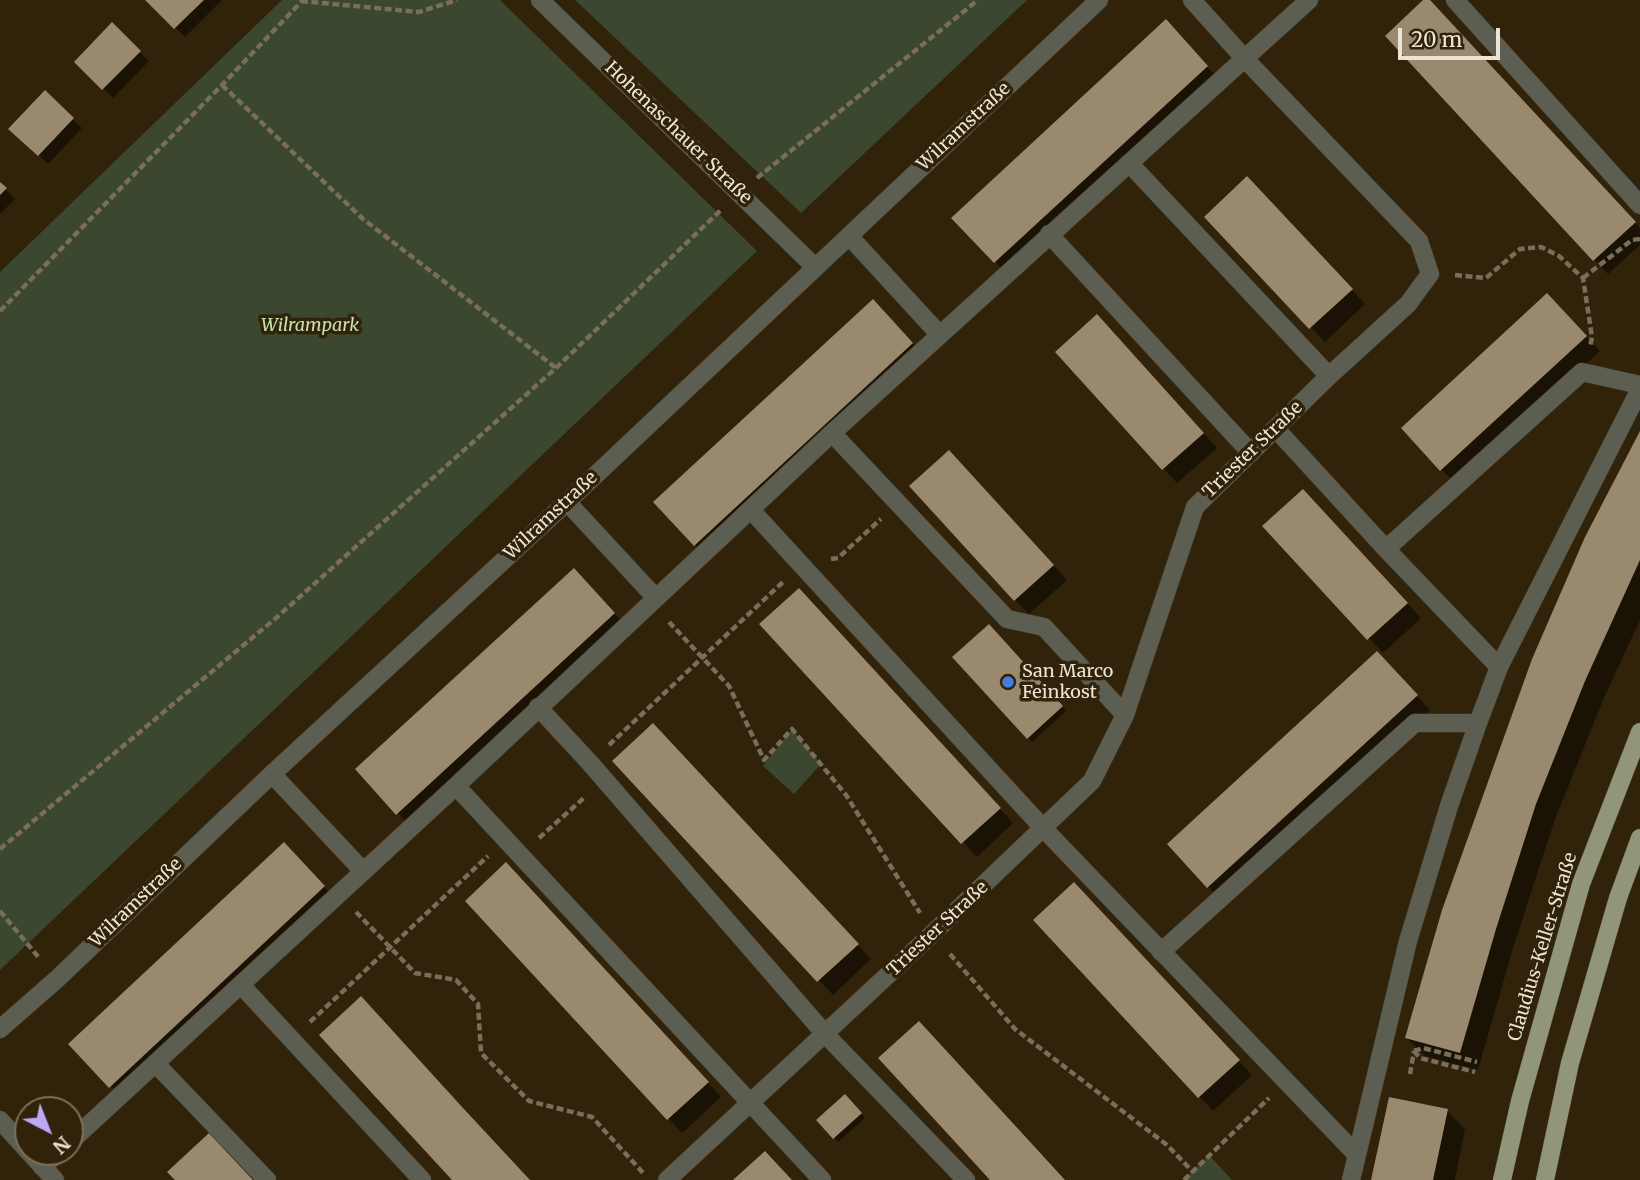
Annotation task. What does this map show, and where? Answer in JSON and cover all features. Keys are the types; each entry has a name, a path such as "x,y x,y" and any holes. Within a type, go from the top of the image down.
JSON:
{"main road":[{"name":"Claudius-Keller-Straße","path":"1502,1180 1520,1101 1581,884 1640,732"},
{"path":"1545,1180 1570,1063 1618,898 1640,838"}],"street":[{"name":"Hohenaschauer Straße","path":"540,0 815,267"},
{"name":"Wilramstraße","path":"0,1029 57,979 272,774 567,502 1099,0"},
{"path":"1192,0 1419,241 1430,274"},
{"path":"84,1129 456,786 832,433 1309,0"},
{"path":"1455,0 1640,205"},
{"path":"1129,163 1329,376"},
{"path":"1049,234 1251,453"},
{"path":"849,236 940,335"},
{"name":"Triester Straße","path":"667,1180 1044,829 1092,781 1125,715 1195,507 1329,376 1408,304 1430,274"},
{"path":"1351,1180 1408,942 1449,806 1478,723 1499,667 1640,387 1583,372 1386,550"},
{"path":"1276,429 1386,550 1499,667"},
{"path":"832,433 1007,618 1044,627 1125,715"},
{"path":"567,502 652,600"},
{"path":"751,510 1044,829 1357,1155"},
{"path":"538,707 825,1034 966,1180"},
{"path":"1161,952 1415,723 1478,723"},
{"path":"272,774 363,871"},
{"path":"456,786 822,1180"},
{"path":"240,985 422,1180"},
{"path":"156,1064 267,1180"},
{"path":"0,1120 14,1136"}],"path":[{"path":"0,311 222,85 301,0 419,12 457,0"},
{"path":"0,849 276,618 556,368 739,192 978,0"},
{"path":"222,85 363,219 556,368"},
{"path":"1583,278 1632,240 1640,239"},
{"path":"1430,274 1486,278 1520,249 1541,247 1559,256 1583,278 1592,337 1583,372"},
{"path":"652,600 729,686 764,760 792,729 846,794 932,934 1015,1029 1167,1145 1193,1172"},
{"path":"338,894 415,973 457,980 478,1004 481,1053 529,1101 592,1117 650,1180"},
{"path":"0,911 57,979"},
{"path":"1414,1051 1423,1048 1477,1062"},
{"path":"1414,1051 1420,1058 1475,1072"},
{"path":"1410,1074 1414,1051"},
{"path":"1184,1180 1286,1082"}],"green space":[{"name":"Wilrampark","path":"282,0 500,0 757,251 0,970 0,272"},
{"path":"575,0 1027,0 801,213"},
{"path":"792,729 821,764 794,794 763,766"},
{"path":"1209,1155 1232,1180 1184,1180"}],"building":[{"path":"145,0 204,0 174,29"},
{"path":"1423,0 1430,0 1636,222 1593,261 1385,36"},
{"path":"1166,19 1208,66 994,263 951,218"},
{"path":"112,22 141,51 102,90 74,62"},
{"path":"45,90 74,118 38,156 8,129"},
{"path":"1247,176 1353,289 1309,329 1204,217"},
{"path":"0,182 7,188 0,195"},
{"path":"1547,293 1587,336 1440,471 1401,428"},
{"path":"873,299 913,343 694,546 653,502"},
{"path":"1097,314 1204,433 1162,470 1055,352"},
{"path":"1640,431 1640,560 1585,681 1536,804 1460,1053 1405,1038 1442,910 1532,659 1585,537"},
{"path":"949,450 1054,565 1014,601 909,486"},
{"path":"1303,489 1408,603 1367,640 1262,526"},
{"path":"574,568 615,613 396,815 355,769"},
{"path":"799,588 1001,808 961,844 759,624"},
{"name":"San Marco Feinkost","path":"989,624 1063,706 1027,739 952,657"},
{"path":"1377,651 1418,695 1207,888 1167,844"},
{"path":"653,723 859,944 817,982 612,761"},
{"path":"284,842 325,886 109,1088 68,1044"},
{"path":"506,862 709,1082 667,1120 465,901"},
{"path":"1074,882 1240,1060 1198,1098 1033,920"},
{"path":"361,996 530,1180 452,1180 370,1091 319,1035"},
{"path":"919,1021 1065,1180 990,1180 878,1058"},
{"path":"845,1094 862,1113 833,1139 816,1120"},
{"path":"1389,1097 1448,1109 1433,1180 1371,1180"},
{"path":"209,1133 253,1180 175,1180 167,1172"},
{"path":"765,1151 792,1180 733,1180"}],"place":[{"name":"San Marco Feinkost","path":"1008,682"}]}
